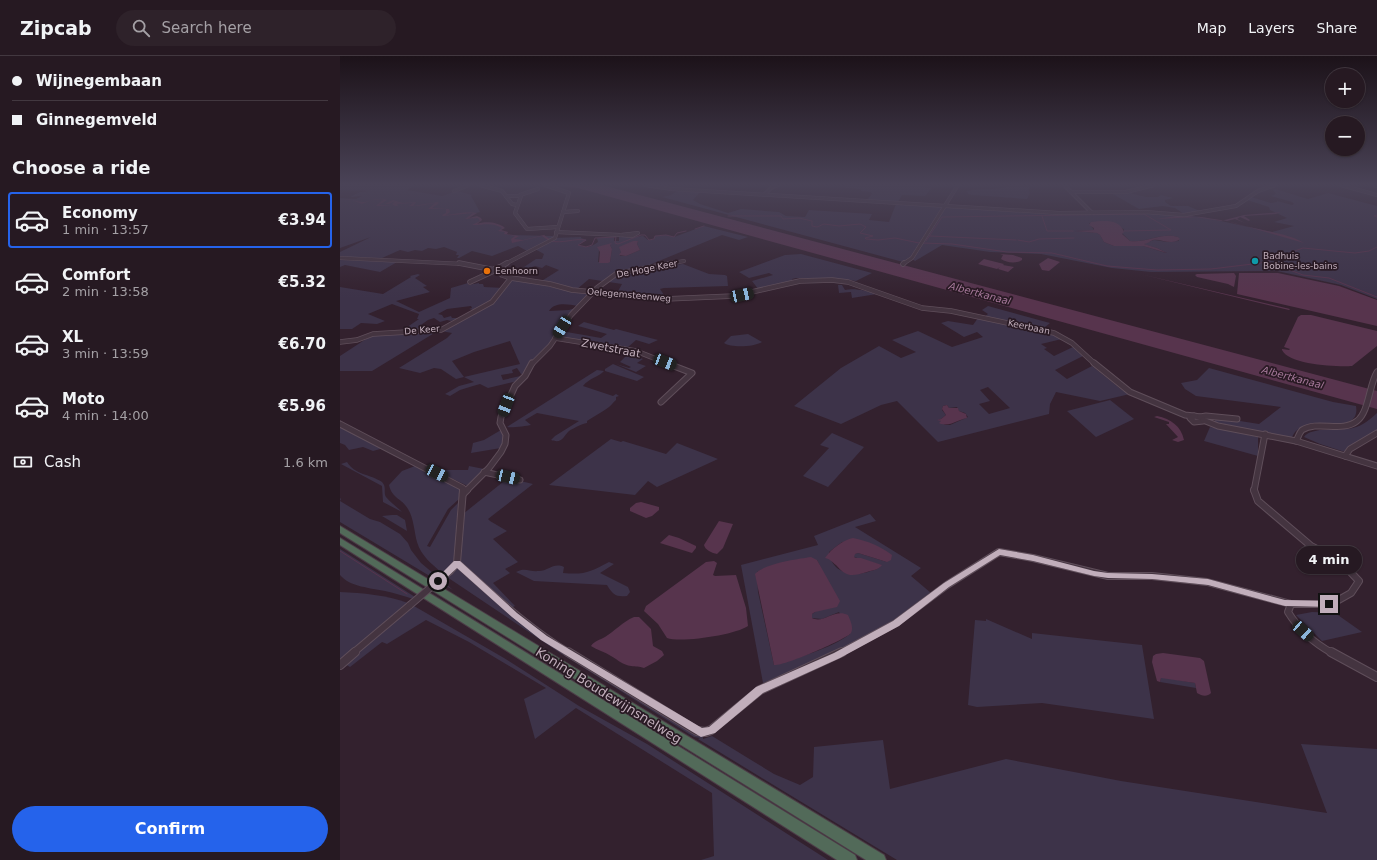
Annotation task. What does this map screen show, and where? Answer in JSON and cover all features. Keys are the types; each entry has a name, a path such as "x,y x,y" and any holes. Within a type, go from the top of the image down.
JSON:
{"highway":[{"name":"Koning Boudewijnsnelweg","path":"340,528 879,860"},
{"name":"Koning Boudewijnsnelweg","path":"340,541 850,860"}],"street":[{"path":"522,223 527,229 558,227"},
{"path":"470,282 498,270 551,240 559,223"},
{"path":"903,264 912,258 935,223"},
{"path":"556,232 621,235"},
{"name":"Oelegemsteenweg","path":"340,258 462,263 498,270 502,275 511,278 592,293 674,299 734,296 802,281 835,280 854,284"},
{"name":"De Hoge Keer","path":"484,472 500,454 505,443 505,430 500,423 510,394 515,386 525,376 532,363 550,346 571,314 592,293 616,274 684,261"},
{"name":"De Keer","path":"340,342 357,340 372,334 442,330 492,302 511,278"},
{"name":"Keerbaan","path":"854,284 922,308 977,316 1054,333 1066,338 1077,346 1099,368 1127,390 1142,398 1192,417 1194,422 1202,420 1212,424 1296,441 1377,466"},
{"name":"Zwetstraat","path":"555,338 636,350 692,373 660,401"},
{"path":"1296,441 1298,435 1307,428 1341,427 1354,424 1360,419 1371,384 1377,372"},
{"path":"1202,420 1206,416 1237,419"},
{"path":"340,424 460,485 463,488 464,494 457,563 450,571 340,665"},
{"path":"1345,456 1350,449 1377,433"},
{"path":"457,563 514,615 544,638 701,732 711,730 760,690 837,655 896,623 947,585 999,552 1033,558 1108,576 1152,576 1208,582 1291,604 1324,604 1335,602 1351,593 1359,581 1339,560 1312,546 1258,501 1254,490 1258,480 1265,434"},
{"path":"464,494 484,472 520,480"},
{"path":"1291,604 1288,612 1290,618 1312,639 1328,650 1377,677"}],"shaded area":[{"path":"340,223 478,223 475,224 476,225 486,223 503,228 500,230 509,235 553,236 553,238 581,237 587,240 578,245 583,246 591,246 596,244 598,242 597,238 614,237 614,241 619,241 619,235 630,237 643,236 648,240 653,240 655,236 666,235 674,237 704,226 748,237 739,240 722,235 637,270 613,274 609,277 621,278 621,274 683,264 709,274 727,276 728,286 660,289 664,295 664,298 616,295 622,284 589,279 576,290 540,282 559,270 546,265 542,268 535,266 526,269 524,267 536,259 542,259 544,254 533,248 527,251 518,246 492,256 472,251 459,258 457,258 459,255 456,255 457,252 444,247 436,249 428,248 422,251 415,250 408,252 400,250 382,258 340,257 340,252 371,237 340,248","holes":["633,241 638,241 637,244 640,250 626,256 620,256 621,251","610,245 612,249 610,262 598,262 599,250"]},
{"path":"757,223 1096,223 1089,223 1094,230 1075,231 1097,233 1104,242 1114,246 1143,246 1166,253 1157,248 1143,244 1154,240 1167,242 1179,241 1178,237 1166,236 1142,241 1130,241 1122,233 1124,229 1105,223 1228,223 1272,232 1294,226 1277,223 1377,223 1377,299 1341,285 1277,271 1151,272 1112,268 1041,254 990,252 942,245 915,261 911,258 903,262"},
{"path":"801,254 872,273 856,281 836,278 796,278 792,279 793,281 759,290 752,281 773,275 769,273 749,278 739,272 785,255"},
{"path":"340,260 397,262 380,272 345,265 340,267"},
{"path":"418,274 420,275 415,278 427,286 423,287 430,292 396,301 419,312 450,298 451,288 468,283 470,283 468,285 479,283 483,284 484,287 504,288 512,280 520,280 575,291 571,292 589,294 577,306 562,304 551,308 549,311 569,310 575,308 565,318 551,341 553,342 529,366 530,362 524,374 521,374 517,368 512,370 513,373 501,375 503,380 525,375 518,381 488,388 480,384 460,390 450,396 445,394 459,386 474,382 464,377 456,379 441,369 434,368 420,373 399,368 447,338 452,333 441,331 436,332 372,371 340,371 340,356 366,339 367,336 379,333 400,332 419,319 417,319 419,314 392,304 368,314 385,321 377,324 361,323 352,329 340,329 340,287 383,294 411,277 410,276","holes":["487,302 492,302 442,330 400,332 418,331 425,328 418,327 434,318 440,322 447,320 451,321 459,318 452,318 451,316 444,318 442,315 438,314 447,309 471,306 472,308 469,309 473,310 472,312","510,341 520,364 464,377 452,361 474,352"]},
{"path":"838,285 842,285 845,290 861,290 877,294 852,298 851,292 839,293"},
{"path":"988,306 1050,323 1044,328 984,317 988,314 982,310"},
{"path":"978,318 1054,335 1062,339 1041,344 1047,348 1044,349 1054,356 1073,347 1083,356 1055,370 1067,379 1092,366 1122,390 1130,394 1100,401 1056,392 1050,404 1049,414 938,442 897,401 881,405 841,424 794,406 841,368 879,346 901,358 916,352 892,340 918,331 952,347 983,337 977,332 964,337 941,323 948,321 973,325","holes":["988,387 1010,408 989,414 979,404 990,401 980,390","947,405 949,408 957,407 959,411 965,413 968,417 950,425 945,425 939,419 946,415 942,410 943,406"]},
{"path":"584,322 658,340 649,344 636,340 627,348 557,337 561,331 601,338 607,334 578,326"},
{"path":"748,334 762,342 754,345 743,346 732,346 724,343 731,336"},
{"path":"631,353 638,353 633,356 643,359 637,363 646,366 636,372 616,364 629,368 631,367 620,362"},
{"path":"613,364 644,377 637,381 605,371 605,369"},
{"path":"1209,368 1333,402 1356,406 1356,415 1352,420 1345,423 1307,426 1300,428 1292,437 1285,437 1215,422 1215,417 1259,424 1281,407 1196,396 1185,389 1181,383 1197,380"},
{"path":"597,370 604,371 583,386 613,396 616,394 619,396 616,397 616,400 607,409 587,421 587,423 569,431 564,438 558,441 551,440 579,421 537,413 525,420 531,425 507,427"},
{"path":"1110,400 1134,419 1096,437 1067,411"},
{"path":"1377,413 1377,434 1348,453 1304,437 1313,431 1347,429 1360,426"},
{"path":"340,426 384,448 373,451 363,447 349,450 345,445 340,443"},
{"path":"1210,427 1258,437 1258,456 1204,441"},
{"path":"503,430 504,438 501,448 471,453 473,443 484,440"},
{"path":"832,433 864,447 828,487 803,476 829,448 820,445"},
{"path":"611,439 621,442 623,441 666,454 677,443 718,459 657,487 648,481 635,495 549,485"},
{"path":"347,462 358,472 382,482 386,497 402,512 383,502 382,486 341,464"},
{"path":"415,466 420,466 460,489 459,499 448,509 427,546 430,547 451,510 458,503 454,559 452,565 442,573 421,551 417,542 413,521 406,505 390,490 389,485 402,471"},
{"path":"469,466 484,469 468,486 442,474 444,470 468,470"},
{"path":"508,478 533,484 488,519 507,531 493,539 518,562 505,569 510,573 493,583 515,606 511,608 461,563 463,514"},
{"path":"340,501 370,519 380,522 400,534 408,543 411,550 421,563 453,590 340,522"},
{"path":"870,514 876,521 855,527 921,568 911,576 931,593 888,625 842,650 763,683 741,565 818,545 814,536","holes":["842,542 887,562 858,553 854,554 854,557 881,565 875,570 862,573 855,574 843,571 834,564 829,552","817,560 820,566 823,610 818,610 812,614 812,618 822,619 839,612 850,634 824,648 774,665 758,592 757,572 770,566"]},
{"path":"397,515 405,520 407,531 382,516"},
{"path":"340,549 415,597 413,599 355,585 344,579 340,575"},
{"path":"609,562 614,564 600,573 628,587 630,592 627,596 615,595 607,585 534,581 516,572 522,570 542,571 554,566 560,566 564,567 563,573 577,574 592,570"},
{"path":"459,568 539,637 703,736 703,739 712,736 774,774 800,785 813,777 814,747 883,740 890,789 1006,759 1121,781 1327,813 1301,744 1377,749 1377,860 897,860 698,739 700,738 694,737 560,653 447,577"},
{"path":"340,592 374,595 408,603 340,661"},
{"path":"414,606 504,658 579,706 647,744 828,860 701,860 714,856 712,793 576,708 535,739 524,699 546,688 469,642 426,620 387,644 382,642 350,667 345,664"},
{"path":"1312,612 1335,613 1362,632 1322,641 1296,615"},
{"path":"986,619 1032,639 1032,633 1142,645 1154,719 1042,703 977,707 968,705 975,620 986,621"},
{"path":"1161,677 1195,683 1196,688 1160,682"}],"water":[{"path":"477,223 479,223 477,224 495,223 505,228 501,230 508,232 507,234 519,236 514,239 523,240 544,235 551,240 549,241 542,236 512,243 511,239 515,236 504,234 505,232 498,231 502,228 498,226 488,224 472,225"},
{"name":"Albertkanaal","path":"703,223 743,223 1377,391 1377,409"},
{"path":"1091,223 1115,223 1122,228 1124,232 1122,234 1130,241 1142,241 1166,236 1178,237 1180,239 1173,242 1153,240 1144,244 1167,253 1143,246 1114,246 1104,242 1097,233 1075,231 1094,230 1094,228 1089,225"},
{"path":"1245,226 1278,233 1297,239 1304,243"},
{"path":"633,241 638,241 637,244 640,250 626,256 619,255 621,252 619,247"},
{"path":"612,243 610,245 612,249 610,262 599,263 600,252 597,247"},
{"path":"1000,254 1013,255 1022,258 1022,260 1014,262 1006,261 1001,259 1003,255"},
{"path":"1048,258 1060,262 1049,271 1042,270 1039,264"},
{"path":"984,259 1014,267 1008,272 998,269 1000,267 997,269 978,264"},
{"path":"1234,273 1236,276 1234,287 1228,284 1197,277 1195,275 1197,274"},
{"path":"1239,273 1278,273 1339,286 1377,300 1377,326 1237,294"},
{"path":"1140,274 1290,309 1289,310"},
{"path":"1301,315 1311,315 1377,331 1377,346 1352,366 1314,364 1294,359 1286,355 1282,349 1290,349 1284,347 1298,317"},
{"path":"947,405 949,408 958,408 959,411 966,414 967,418 951,424 939,423 941,421 937,420 946,415 942,409 943,406"},
{"path":"1157,416 1167,419 1175,424 1183,435 1184,440 1178,442 1172,440 1178,437 1166,424 1169,424 1169,422 1154,417"},
{"path":"641,502 659,507 659,510 652,516 646,518 630,511 630,508 636,503"},
{"path":"719,521 733,524 723,548 717,554 707,550 704,545"},
{"path":"669,535 696,546 696,548 692,553 660,543"},
{"path":"853,538 878,546 892,555 891,560 887,562 858,553 855,554 854,557 882,565 879,568 854,575 843,572 831,561 825,558 830,551 838,545"},
{"path":"811,557 817,560 840,601 837,607 815,612 812,614 812,618 821,619 834,614 843,613 848,615 852,631 847,636 827,646 789,662 774,665 755,574 765,567"},
{"path":"714,561 717,563 713,575 736,575 746,608 748,626 720,635 695,639 684,640 667,638 658,624 644,611 646,606 706,562"},
{"path":"634,617 639,617 651,629 653,646 662,651 664,655 657,661 644,668 625,665 591,646"},
{"path":"1163,653 1200,658 1204,661 1211,693 1204,696 1197,693 1195,683 1161,678 1160,682 1157,681 1152,662 1153,656"}],"waterway":[{"path":"812,223 812,226 817,227 824,224 839,226 860,224 866,227 860,233 873,236 865,238 866,239 878,240 895,238 919,243"},
{"path":"926,241 938,223"},
{"path":"1044,223 1047,231 1073,231"},
{"path":"1124,231 1171,230 1158,223"},
{"path":"695,229 704,226"},
{"path":"551,241 559,242 586,240 578,245 586,247 592,245 595,238 616,237 615,243 618,244 641,235 645,235 649,240 654,239 655,236 666,235 674,237 677,233 686,231"},
{"path":"930,236 1016,240"},
{"path":"1018,240 1029,242 1039,239 1074,238"},
{"path":"922,243 952,244 1007,252 1052,253 1107,266 1157,270 1211,269 1266,261"},
{"path":"1266,261 1303,248 1355,253 1369,251 1377,247"},
{"path":"1266,261 1303,275 1329,278 1377,297"},
{"path":"340,551 407,594"}],"place":[{"name":"Badhuis Bobine-les-bains","path":"1255,261"},
{"name":"Eenhoorn","path":"487,271"}],"route":[{"path":"438,581 457,563 514,615 544,638 701,732 711,730 760,690 837,655 880,633 947,585 999,552 1033,558 1094,574 1108,576 1152,576 1178,580 1208,582 1285,603 1311,605 1329,604"}]}
